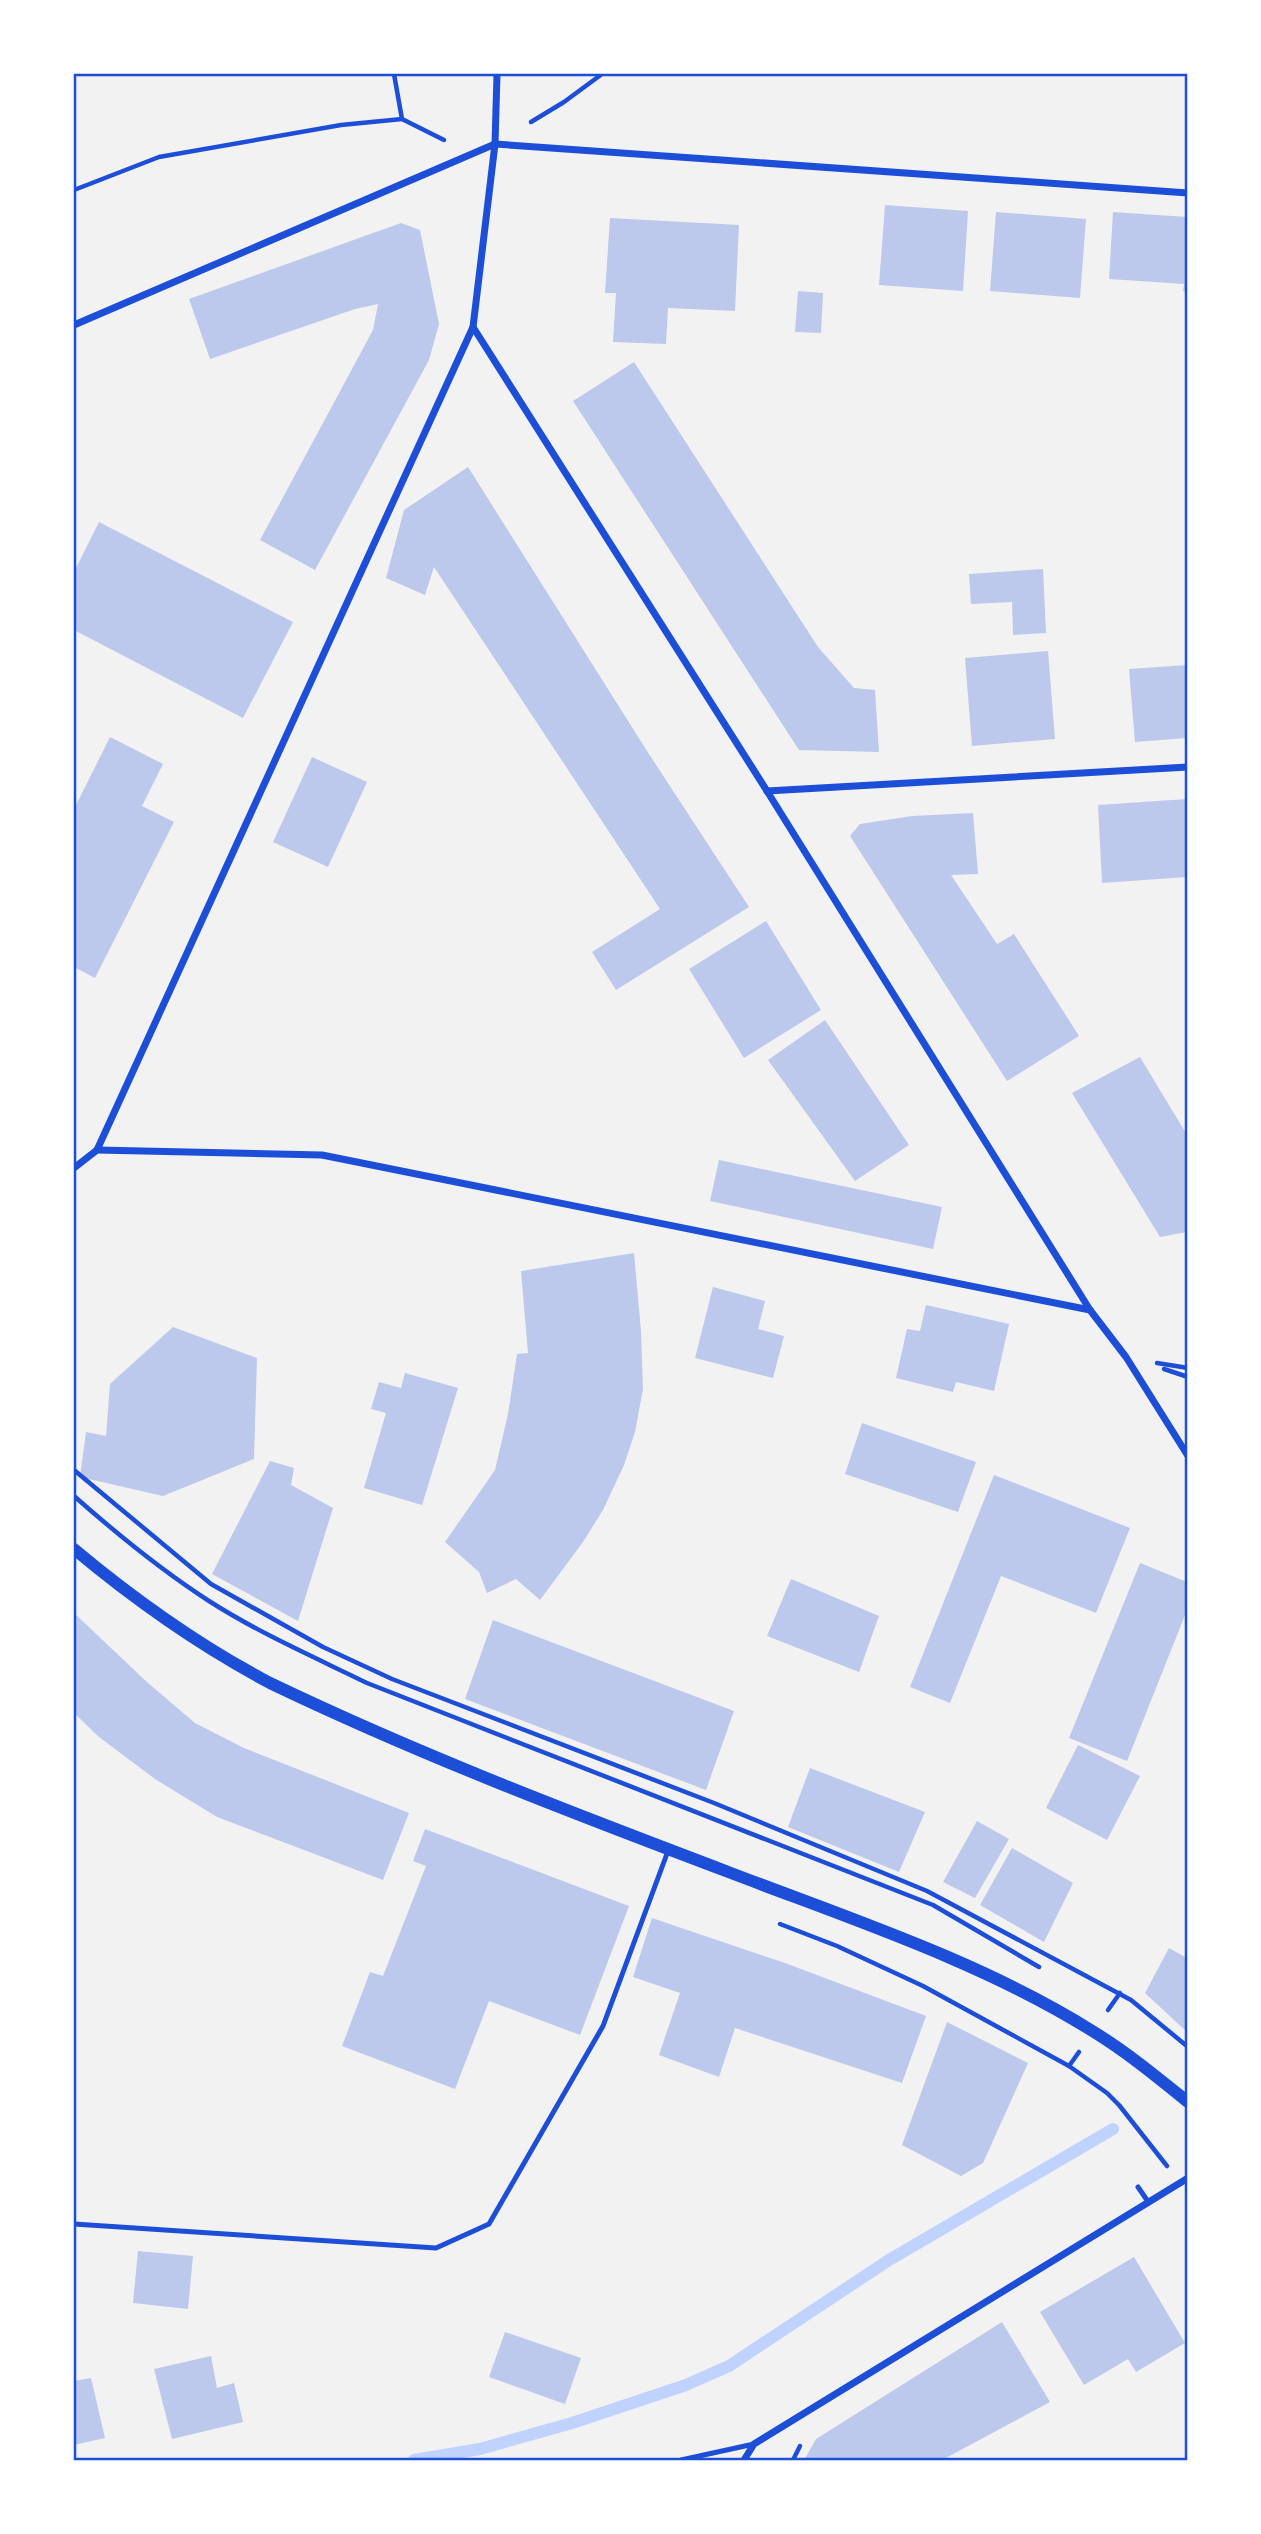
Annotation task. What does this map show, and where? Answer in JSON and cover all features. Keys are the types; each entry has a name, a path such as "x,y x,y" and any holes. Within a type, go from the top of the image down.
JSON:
{"street":[{"path":"74,1168 97,1150 473,327 495,144 497,74"},
{"path":"74,325 495,144 1188,193"},
{"path":"473,327 1090,1310 1126,1357 1188,1456"},
{"path":"767,792 1188,767"},
{"path":"97,1150 322,1155 1090,1310"},
{"path":"74,1549 145,1606 270,1683 500,1785 868,1925 1000,1982 1094,2031 1130,2055 1188,2102"},
{"path":"744,2460 754,2444 1184,2180"}],"lane":[{"path":"74,2224 436,2248 489,2224 603,2026 668,1849"},
{"path":"1138,2187 1149,2203"},
{"path":"681,2460 754,2444"}],"path":[{"path":"394,74 402,119"},
{"path":"523,127 602,74"},
{"path":"74,190 159,157 341,124 402,119 443,140 495,144"},
{"path":"74,1470 211,1584 323,1647 392,1679 714,1803 926,1891 1131,2000 1188,2047"},
{"path":"74,1496 170,1575 211,1602 301,1651 367,1683 933,1905 1051,1974"},
{"path":"776,1922 837,1946 923,1986 1069,2067 1107,2093 1184,2180"},
{"path":"1098,2001 1119,2014"}],"building":[{"path":"885,205 968,211 963,291 879,285"},
{"path":"996,212 1086,219 1080,298 990,291"},
{"path":"1113,212 1187,217 1187,292 1183,291 1184,284 1109,279"},
{"path":"610,218 739,225 735,311 668,308 666,344 613,342 616,293 605,293"},
{"path":"401,223 420,230 439,324 429,360 315,570 260,540 373,330 378,304 355,309 210,359 189,299"},
{"path":"798,291 823,293 821,333 795,332"},
{"path":"634,362 818,647 854,688 875,690 879,752 799,750 573,401"},
{"path":"468,467 749,907 616,990 592,952 660,909 434,567 425,595 386,578 404,510"},
{"path":"99,522 293,622 243,718 74,630 74,572"},
{"path":"1043,569 1046,633 1013,635 1012,602 971,604 969,574"},
{"path":"1048,651 1055,739 972,746 965,658"},
{"path":"1187,665 1187,738 1135,742 1129,669"},
{"path":"110,737 163,764 142,806 174,822 95,978 74,967 74,809"},
{"path":"312,757 367,782 328,867 273,842"},
{"path":"1187,799 1187,877 1102,883 1098,805"},
{"path":"973,813 978,874 951,875 997,944 1014,934 1079,1036 1007,1081 850,836 860,824 912,816"},
{"path":"766,921 821,1010 744,1058 689,969"},
{"path":"825,1020 909,1145 855,1181 768,1060"},
{"path":"1140,1057 1187,1135 1187,1232 1160,1237 1072,1093"},
{"path":"719,1160 942,1207 933,1249 710,1201"},
{"path":"634,1253 643,1389 635,1432 624,1465 603,1510 540,1600 516,1579 487,1593 479,1572 445,1542 495,1470 508,1414 517,1354 528,1353 521,1271"},
{"path":"713,1287 765,1301 758,1329 784,1336 773,1378 695,1358"},
{"path":"926,1305 1009,1324 994,1391 956,1382 953,1392 896,1378 907,1329 920,1331"},
{"path":"173,1327 257,1358 254,1459 163,1496 80,1477 86,1432 106,1436 110,1384"},
{"path":"405,1373 458,1388 422,1505 364,1488 386,1413 371,1409 379,1382 401,1388"},
{"path":"862,1423 976,1462 958,1512 845,1474"},
{"path":"270,1461 294,1468 291,1485 333,1508 298,1621 212,1574"},
{"path":"994,1475 1130,1528 1096,1613 1001,1576 950,1703 910,1687"},
{"path":"1140,1563 1187,1582 1187,1610 1127,1761 1069,1738"},
{"path":"791,1579 879,1616 859,1672 767,1636"},
{"path":"74,1613 195,1723 244,1748 409,1813 383,1880 217,1817 155,1779 99,1737 74,1713"},
{"path":"493,1620 734,1711 706,1790 465,1699"},
{"path":"1078,1745 1140,1776 1107,1840 1046,1808"},
{"path":"810,1768 925,1812 899,1872 788,1827"},
{"path":"977,1821 1009,1839 975,1898 943,1882"},
{"path":"425,1829 629,1906 580,2035 489,2001 455,2089 342,2046 370,1972 383,1976 426,1866 413,1861"},
{"path":"1012,1848 1073,1883 1044,1942 980,1905"},
{"path":"652,1918 785,1963 926,2016 902,2083 735,2028 719,2077 659,2055 680,1993 633,1977"},
{"path":"1169,1948 1187,1958 1187,2032 1145,1993"},
{"path":"947,2022 1028,2063 983,2163 961,2176 902,2145"},
{"path":"138,2251 193,2256 188,2309 133,2303"},
{"path":"1134,2257 1185,2343 1136,2372 1128,2359 1084,2385 1040,2312"},
{"path":"1002,2322 1050,2402 942,2460 804,2460 816,2439"},
{"path":"505,2332 581,2358 565,2404 489,2377"},
{"path":"211,2356 217,2388 234,2383 243,2422 172,2439 154,2369"},
{"path":"91,2378 105,2438 74,2445 74,2381"}],"waterway":[{"path":"414,2460 480,2449 572,2423 686,2385 729,2366 889,2260 1113,2129"}]}
